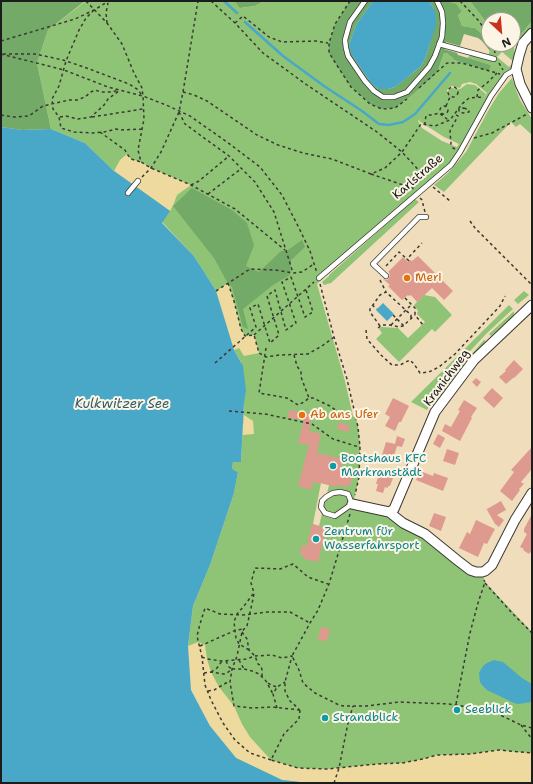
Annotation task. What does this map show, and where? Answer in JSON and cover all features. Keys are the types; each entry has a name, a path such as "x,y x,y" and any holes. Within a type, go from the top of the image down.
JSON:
{"street":[{"path":"532,34 523,43 516,69 520,84 532,109"},
{"name":"Kranichweg","path":"389,512 394,509 435,412 474,360 532,305"},
{"path":"352,504 389,512 403,523 425,534 470,570 482,572 492,565 515,520 532,493"}],"lane":[{"path":"365,1 350,22 345,40 346,48 348,56 365,81 374,91 383,97 394,97 407,92 430,68 442,37 442,12 437,1"},
{"path":"439,44 494,59"},
{"name":"Karlstraße","path":"319,278 451,165 460,152 491,96 506,75 516,69"},
{"path":"128,193 138,181"},
{"path":"386,276 373,264 419,217 426,217"},
{"path":"340,492 348,494 352,504 335,516 325,513 321,507 322,501 326,497 333,493 340,492"}],"path":[{"path":"86,1 107,23 122,44 142,88 144,119 138,150 141,162"},
{"path":"138,181 151,168 161,152 178,112 183,92 198,1"},
{"path":"211,1 235,23 263,53 307,85 377,132 402,152 429,183 450,201"},
{"path":"350,1 335,24 329,43 328,53 351,87 370,104 382,109 395,108 410,97"},
{"path":"460,1 481,24"},
{"path":"1,41 75,19 108,2"},
{"path":"107,23 106,13 108,2"},
{"path":"94,10 86,18 79,30 66,61 59,86 52,99 53,109 59,117 61,128 74,132 142,129"},
{"path":"235,23 243,16 268,37 282,42 316,41 329,43"},
{"path":"1,54 35,54 66,61 129,84 137,89 143,96"},
{"path":"1,54 64,70 108,87 143,96 166,105 178,112 190,116 260,167 277,189 291,211 310,251 319,278 254,335 245,336"},
{"path":"415,92 448,63 462,63 506,75"},
{"path":"477,97 478,90 487,83 496,72"},
{"path":"425,125 426,116 439,113 446,114 448,112 446,106 450,97 448,90 455,87 458,90 458,93 455,97 450,97"},
{"path":"1,115 14,117 29,116 43,106 69,100 77,100 85,97 95,90 101,92 112,92 120,90"},
{"path":"91,117 104,105 108,99 120,90"},
{"path":"183,92 207,100 258,135 278,145 303,153 332,159 418,192 422,200 426,217"},
{"path":"371,174 384,168 402,152 421,124 435,126 448,121 469,98 491,96"},
{"path":"446,106 444,105 440,107 440,112 448,121"},
{"path":"464,108 465,110 470,110 469,112 463,113 459,112 459,109 464,108"},
{"path":"59,117 66,116 78,119 143,109"},
{"path":"466,141 492,132 532,109"},
{"path":"178,112 185,124 229,156 255,182 274,212 293,273"},
{"path":"455,114 458,116 450,132 451,144 453,148 460,152"},
{"path":"99,132 125,150 132,159 191,185 235,208 285,250"},
{"path":"191,185 199,181 229,156"},
{"path":"208,194 242,168"},
{"path":"470,220 475,228 532,285"},
{"path":"407,259 422,243"},
{"path":"386,266 399,252 409,261"},
{"path":"216,291 250,269 293,273 302,272 314,264"},
{"path":"381,272 378,276 386,292 411,315 411,319"},
{"path":"214,363 256,327 250,308 258,304 270,342 279,335 267,296 275,290 286,330 296,323 282,282 291,277 305,318 313,312 306,290"},
{"path":"228,284 241,329 245,336"},
{"path":"380,326 370,312 370,309 380,295 386,292"},
{"path":"366,330 367,339 392,365 400,365 410,360 420,373 429,372 439,367 455,354 500,306 505,296"},
{"path":"405,298 415,308 415,315 423,325"},
{"path":"372,305 377,309"},
{"path":"391,325 412,305"},
{"path":"393,315 404,326"},
{"path":"378,328 382,325 399,327 404,326 415,315"},
{"path":"254,335 259,353 266,357 308,354 334,337"},
{"path":"266,348 266,357 259,393 287,398 298,404 309,398 313,398 337,411 356,418"},
{"path":"294,355 309,398"},
{"path":"228,411 265,414 312,424 332,439 360,447"},
{"path":"300,710 272,707 252,708 234,706 230,682 242,632 247,626 250,614 254,592 251,583 255,568 280,569 293,564 308,577 329,584"},
{"path":"482,572 485,582 532,633"},
{"path":"456,704 470,633 485,582"},
{"path":"254,592 237,614 234,622 236,638 240,644 249,650 261,666 262,677"},
{"path":"310,623 290,612 220,614 205,608 197,636 202,657 205,685 223,723 235,740 250,753 298,768 327,769 402,763 437,755 470,754 499,750 532,753"},
{"path":"200,646 236,630 244,629"},
{"path":"242,632 247,639 249,650"},
{"path":"202,657 226,661 246,660 254,656 272,655 282,658 292,656 285,682 285,691 290,701 300,710"},
{"path":"238,660 244,669"},
{"path":"211,672 217,668 222,661"},
{"path":"226,661 232,669"},
{"path":"204,673 211,672 224,674 232,669 244,669 252,671 271,685 277,687"},
{"path":"266,681 273,694 277,708"},
{"path":"208,692 230,682"},
{"path":"273,694 277,687 285,682"},
{"path":"366,706 400,702 456,704 498,714 521,725 532,728"},
{"path":"334,783 339,768 353,706"},
{"path":"271,760 284,734 298,719 300,710"},
{"path":"521,725 532,739"}],"green space":[{"path":"1,1 85,1 48,30 37,63 51,129 22,130 1,127"},
{"path":"86,1 234,1 241,8 255,6 264,1 350,1 335,24 329,43 351,87 370,104 382,109 395,108 437,73 444,53 447,53 454,60 489,70 491,65 467,58 471,55 487,59 489,52 502,52 514,52 516,69 506,75 451,165 420,190 317,284 345,381 353,416 356,418 358,427 360,447 359,477 353,504 389,512 457,560 482,572 485,582 532,632 532,783 310,783 253,780 210,726 188,646 193,606 210,565 234,493 238,472 232,468 233,462 241,462 244,407 241,362 234,350 216,291 193,255 114,171 85,143 51,129 37,63 48,30","holes":["502,52 514,62 509,67 497,57","470,82 476,84 487,93 482,102 486,94 475,85 467,84 460,89 451,88 447,92 447,90 452,86 460,88 462,84","421,119 419,121 444,137 459,144 457,147 442,141 422,128 418,121","321,483 329,485 319,526 313,524"]},
{"path":"234,1 264,1 255,6 240,8"},
{"path":"350,1 373,1 356,25 349,45 355,60 370,82 378,89 395,87 421,66 425,59 431,40 434,9 429,1 451,1 456,4 462,12 458,15 462,26 475,28 481,33 481,40 464,34 460,46 446,42 444,49 491,65 489,71 454,60 447,53 444,53 437,73 395,108 382,109 370,104 351,87 329,53 329,43 335,24"},
{"path":"451,1 470,1 481,15 481,33 475,28 462,26 458,15 462,12"},
{"path":"470,1 532,1 532,21 521,34 521,12 481,12 481,15"},
{"path":"532,21 532,26 521,39 521,34"},
{"path":"512,78 520,100 532,119 532,135 520,124 516,127 511,122 444,192 434,185 448,173 466,152 499,93"},
{"path":"192,188 232,210 247,223 254,245 246,266 259,272 281,251 288,250 302,240 305,247 291,260 290,275 273,285 243,309 248,329 243,327 232,287 226,280 214,258 173,206"},
{"path":"415,199 419,202 331,283 324,285 322,282 329,275"},
{"path":"524,291 529,295 518,304 514,300"},
{"path":"424,295 435,297 452,315 435,332 432,329 399,362 376,339 382,333 379,329 381,327 398,328 408,338 425,322 417,314 418,311 414,305"},
{"path":"509,305 513,309 486,334 460,362 427,410 411,402"},
{"path":"514,311 514,315 491,336 489,334"},
{"path":"484,340 486,341 457,373 432,411 430,410 454,374"}],"sand":[{"path":"127,154 131,159 141,162 151,168 191,185 177,195 170,211 114,171 120,160"},
{"path":"228,283 241,329 245,336 254,335 259,353 244,356 239,348 234,350 216,291"},
{"path":"244,415 253,421 254,434 242,435"},
{"path":"198,642 205,645 211,672 219,687 234,706 250,737 271,760 298,768 327,769 402,763 437,755 470,754 499,750 532,753 532,783 309,783 282,780 236,758 210,726 191,690 188,646"}],"water":[{"path":"373,1 429,1 436,15 436,25 425,59 421,66 395,87 388,89 378,89 370,82 355,60 349,45 356,25"},
{"name":"Kulkwitzer See","path":"1,127 22,130 51,129 85,143 114,171 170,211 162,223 193,255 216,291 234,350 243,366 246,390 241,462 233,462 232,468 238,472 234,493 210,565 193,606 188,646 191,690 210,726 236,758 282,780 309,783 1,783"},
{"path":"383,303 394,314 387,321 376,310"},
{"path":"494,660 503,662 522,678 532,684 532,702 518,704 514,703 487,690 482,685 480,682 479,673 483,666"}],"building":[{"name":"Meri","path":"418,256 453,291 444,300 432,288 417,302 411,295 408,295 402,300 383,279 387,280 389,278 390,275 388,272 403,257 408,262 410,260 412,261"},
{"path":"514,360 523,369 506,384 499,377 506,371 505,370"},
{"path":"476,378 481,382 477,387 472,382"},
{"path":"492,388 503,398 494,408 483,398"},
{"path":"393,398 409,406 395,431 385,426 390,417 385,414"},
{"path":"464,400 477,408 471,417 472,418 460,441 442,431 445,424 451,427"},
{"path":"289,410 312,414 309,431 321,434 317,453 343,459 340,472 353,475 350,486 346,487 337,485 336,487 313,482 311,490 298,486 309,445 298,443 304,420 288,418"},
{"path":"339,422 350,426 348,432 337,429"},
{"path":"438,434 445,438 440,448 433,444"},
{"path":"397,436 405,439 402,447 397,446 393,459 382,455 386,442 395,444"},
{"path":"532,447 532,469 521,482 524,484 519,489 520,490 512,501 500,491 514,472 511,470"},
{"path":"447,449 459,453 455,465 443,461"},
{"path":"420,471 433,476 434,473 448,478 443,491 416,480"},
{"path":"383,473 392,476 391,477 393,478 390,486 388,486 388,488 385,487 383,493 376,491 378,484 376,484 379,474 383,475"},
{"path":"501,501 506,510 497,515 504,520 499,527 495,524 486,508 487,509"},
{"path":"434,513 446,517 441,531 429,526"},
{"path":"532,514 532,554 530,552 529,554 520,547 527,534 524,532 524,529"},
{"path":"476,520 495,529 487,544 484,543 478,557 459,548 467,532 470,534"},
{"name":"Zentrum für Wasserfahrsport","path":"312,524 326,528 318,562 304,559 304,556 300,555 302,545 307,546"},
{"path":"321,627 330,629 327,641 318,640"}],"waterway":[{"path":"224,1 237,13"},
{"path":"245,22 283,56 379,124 389,125 403,122 415,114 450,73"}],"place":[{"name":"Meri","path":"407,278"},
{"name":"Ab ans Ufer","path":"302,415"},
{"name":"Bootshaus KFC Markranstädt","path":"333,466"},
{"name":"Zentrum für Wasserfahrsport","path":"316,539"},
{"name":"Seeblick","path":"457,710"},
{"name":"Strandblick","path":"325,718"}]}
